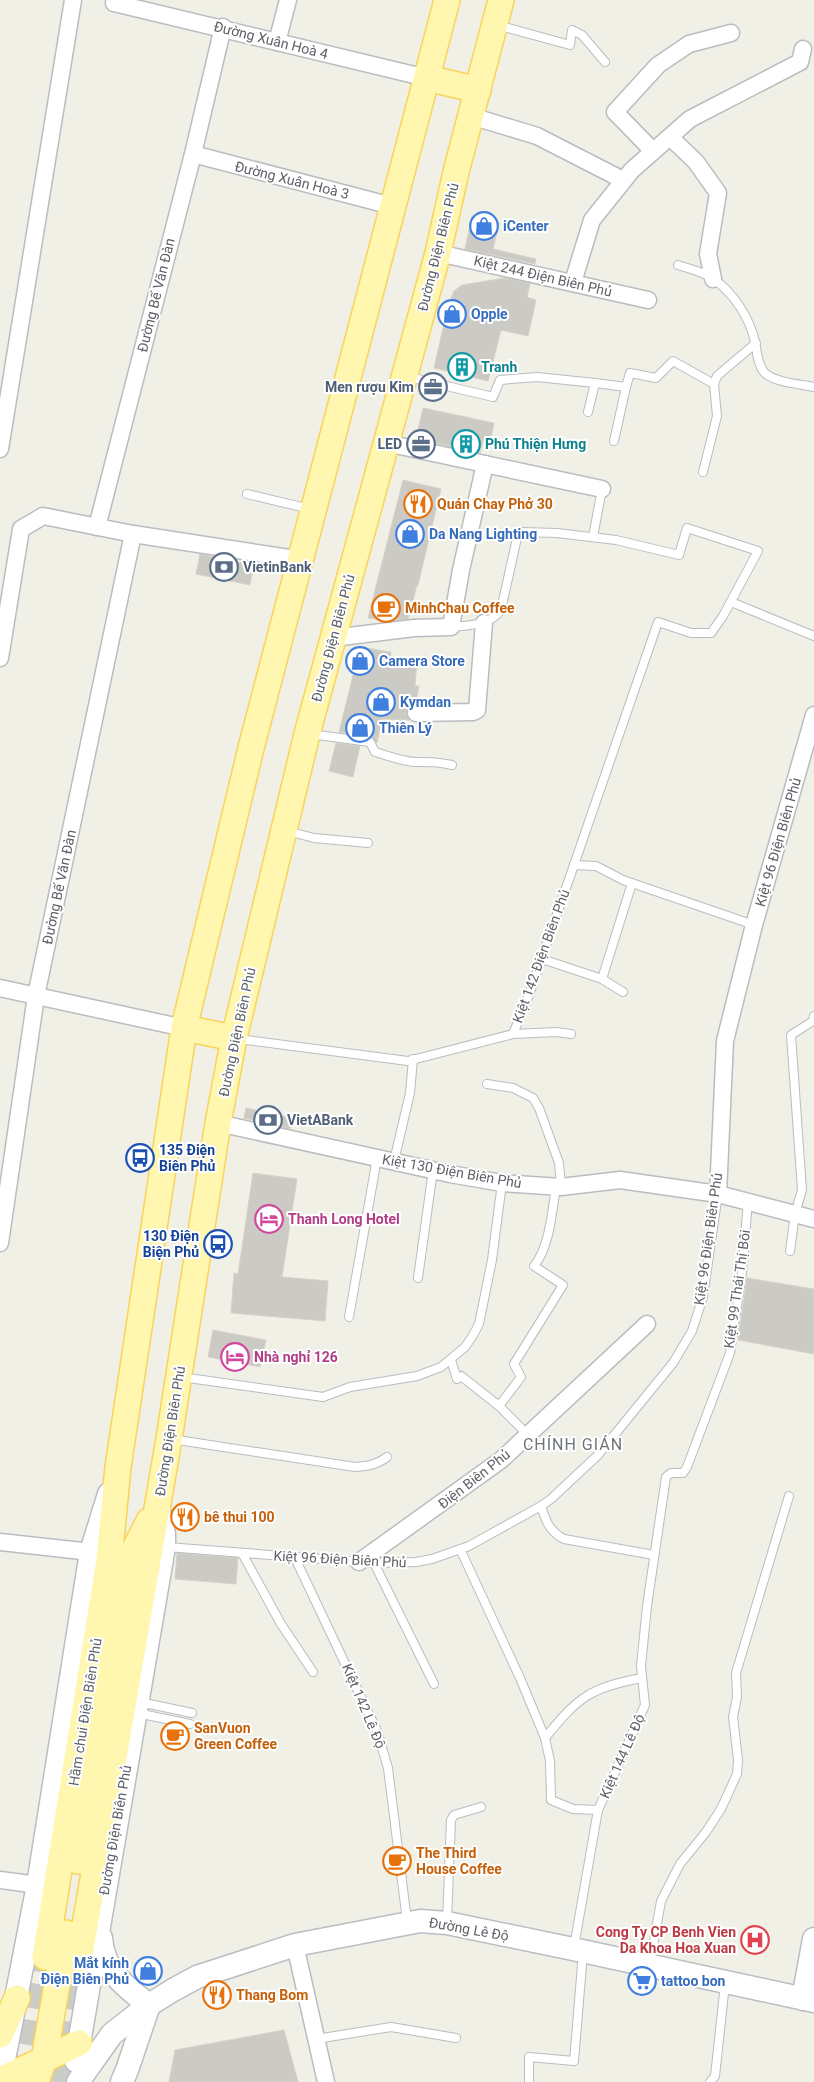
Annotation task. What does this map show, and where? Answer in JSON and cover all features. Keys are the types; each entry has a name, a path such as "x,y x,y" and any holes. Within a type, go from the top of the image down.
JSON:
{"main road":[{"path":"118,1467 184,1028 251,748 302,560 392,206 447,0"},
{"name":"Đường Điện Biên Phủ","path":"158,1506 218,1123 234,1038 307,734 438,253 471,116 502,0"},
{"path":"427,78 478,90"},
{"path":"184,1028 234,1038"},
{"name":"Hầm chui Điện Biên Phủ","path":"45,1957 109,1560 118,1467"},
{"path":"79,1960 158,1506"},
{"path":"36,2082 44,2059 130,1558 134,1546 158,1506"},
{"path":"0,2035 17,1998"},
{"path":"0,2080 79,2043"}],"street":[{"path":"0,449 73,0"},
{"path":"278,42 288,0"},
{"name":"Đường Xuân Hoà 4","path":"114,3 223,27 427,78"},
{"name":"Đường Bế Văn Đàn","path":"97,527 193,154 223,27"},
{"path":"653,152 615,112 658,64 689,44 731,33"},
{"path":"573,282 592,220 623,180 690,119 800,62 803,49"},
{"path":"471,116 536,136 623,180"},
{"path":"670,137 696,162 718,193 718,204 708,254 714,279"},
{"name":"Đường Xuân Hoà 3","path":"193,154 392,206"},
{"name":"Kiệt 244 Điện Biên Phủ","path":"438,253 648,300"},
{"path":"386,443 602,489"},
{"path":"333,638 414,628 451,627 461,570 485,464"},
{"path":"0,658 21,529 44,516 133,534 302,560"},
{"name":"Đường Bế Văn Đàn","path":"0,1243 36,996 133,534"},
{"path":"416,713 473,712 478,710 484,623"},
{"name":"Kiệt 96 Điện Biên Phủ","path":"718,1194 724,1041 754,925 811,736 814,715"},
{"path":"0,988 184,1028"},
{"name":"Kiệt 130 Điện Biên Phủ","path":"218,1123 433,1170 502,1183 558,1187 620,1180 718,1194"},
{"path":"718,1194 814,1219"},
{"name":"Điện Biên Phủ","path":"366,1562 502,1460 647,1324"},
{"path":"0,2080 38,1885 91,1552 118,1467"},
{"name":"Đường Điện Biên Phủ","path":"72,2082 164,1547 164,1534 158,1506"},
{"path":"0,1542 91,1552"},
{"path":"0,1880 38,1885"},
{"name":"Đường Lê Độ","path":"78,2082 112,2034 149,2005 172,1990 197,1978 295,1945 420,1921 447,1924 578,1950 809,2000"},
{"path":"100,1923 101,1945 105,1962 125,1987 149,2005 122,2082"},
{"path":"809,2000 814,1939"},
{"path":"295,1945 326,2082"},
{"name":"Đường Lê Độ","path":"79,2043 112,2034"}],"lane":[{"path":"495,25 570,45 572,30 582,36 605,62"},
{"path":"678,265 714,279 741,308 756,343 761,367 765,373 773,378 814,387"},
{"path":"703,472 717,416 714,384 717,376 756,343"},
{"path":"614,441 630,373 656,378 673,361 714,384"},
{"path":"404,376 493,397 500,380 537,377 626,387"},
{"path":"588,412 595,383"},
{"path":"593,537 602,489"},
{"path":"247,494 314,510"},
{"path":"451,627 484,623 501,610 519,533 527,531 616,540 679,555 688,528 758,551 731,602 814,636"},
{"name":"Kiệt 142 Điện Biên Phủ","path":"234,1038 270,1045 408,1061 513,1034 542,959 658,622 690,633 711,633 731,602"},
{"path":"307,734 370,742 375,752 405,760 417,762 433,761 452,765"},
{"path":"283,830 314,838 368,843"},
{"path":"574,865 596,866 632,883 754,925"},
{"path":"602,978 632,883"},
{"path":"542,959 602,978 623,992"},
{"path":"790,1250 795,1214 802,1190 791,1034 813,1021 814,1016"},
{"path":"513,1034 556,1032 571,1034"},
{"path":"394,1161 410,1093 414,1059"},
{"path":"488,1084 513,1088 533,1098 539,1108 558,1163 558,1187 540,1259 534,1266 563,1285 514,1364 522,1378 499,1406"},
{"path":"349,1316 377,1158"},
{"path":"418,1278 433,1170"},
{"path":"179,1377 323,1397 350,1387 418,1376 441,1367 472,1338 479,1324 492,1260 502,1183"},
{"name":"Kiệt 96 Điện Biên Phủ","path":"164,1547 295,1558 366,1562 416,1562 460,1550 542,1506 598,1454 673,1363 692,1331 702,1297 718,1194"},
{"name":"Kiệt 99 Thái Thị Bôi","path":"668,1474 683,1473 687,1467 730,1353 742,1272 748,1201"},
{"path":"450,1360 457,1379 462,1376 499,1406 528,1435"},
{"path":"169,1439 355,1467 381,1462 387,1457"},
{"name":"Kiệt 144 Lê Độ","path":"529,2082 529,2057 574,2060 578,1950 598,1810 645,1705 641,1666 646,1615 668,1474"},
{"path":"650,1965 662,1901 680,1864 706,1832 721,1809 737,1774 738,1760 733,1717 737,1697 736,1674 789,1496"},
{"path":"542,1506 547,1524 554,1534 564,1539 654,1555"},
{"path":"460,1550 520,1678 545,1738 550,1761 551,1800 572,1809 598,1810"},
{"path":"242,1553 281,1624 313,1672"},
{"name":"Kiệt 142 Lê Độ","path":"295,1558 378,1731 388,1768 408,1923"},
{"path":"366,1562 434,1684"},
{"path":"545,1738 571,1707 592,1691 612,1683 642,1678"},
{"path":"137,1707 192,1713"},
{"path":"137,1707 190,1724"},
{"path":"447,1924 451,1820 454,1816 481,1807"},
{"path":"710,2082 715,2076 725,1982"},
{"path":"316,2039 391,2027 456,2038"}],"building":[{"path":"472,216 499,223 493,249 536,259 535,264 465,249"},
{"path":"505,278 530,284 527,297 536,300 528,336 501,330 488,381 434,368 448,306 454,291 462,285"},
{"path":"423,408 494,423 491,438 484,437 480,453 416,439"},
{"path":"403,480 441,489 418,585 408,619 386,621 368,618"},
{"name":"VietinBank","path":"200,554 250,565 253,569 250,585 196,574"},
{"path":"360,647 391,652 390,658 417,660 415,686 419,686 416,703 407,709 406,714 409,720 382,719 377,743 371,737 339,732"},
{"path":"336,743 360,746 353,777 329,771"},
{"name":"VietABank","path":"246,1108 292,1118 290,1129 244,1118"},
{"path":"253,1173 297,1179 282,1277 328,1281 325,1321 231,1313 234,1273 238,1274"},
{"path":"747,1278 814,1289 814,1354 738,1340"},
{"path":"213,1330 266,1340 260,1367 208,1357"},
{"path":"177,1553 238,1558 236,1584 175,1579"},
{"path":"284,2030 298,2082 169,2082 175,2050"}],"tunnel":[{"path":"25,2082 45,1957"},
{"path":"55,2082 79,1960"}],"place":[{"name":"iCenter","path":"484,226"},
{"name":"Opple","path":"452,314"},
{"name":"Tranh","path":"462,367"},
{"name":"Men rượu Kim","path":"433,387"},
{"name":"LED","path":"421,444"},
{"name":"Phú Thiện Hưng","path":"466,444"},
{"name":"Quán Chay Phở 30","path":"418,504"},
{"name":"Da Nang Lighting","path":"410,534"},
{"name":"VietinBank","path":"224,567"},
{"name":"MinhChau Coffee","path":"386,608"},
{"name":"Camera Store","path":"360,661"},
{"name":"Kymdan","path":"381,702"},
{"name":"Thiên Lý","path":"360,728"},
{"name":"VietABank","path":"268,1120"},
{"name":"135 Điện Biên Phủ","path":"140,1158"},
{"name":"Thanh Long Hotel","path":"269,1219"},
{"name":"130 Điện Biện Phủ","path":"218,1244"},
{"name":"Nhà nghỉ 126","path":"235,1357"},
{"name":"bê thui 100","path":"185,1517"},
{"name":"SanVuon Green Coffee","path":"175,1736"},
{"name":"The Third House Coffee","path":"397,1861"},
{"name":"Cong Ty CP Benh Vien Da Khoa Hoa Xuan","path":"755,1940"},
{"name":"Mắt kính Điện Biên Phủ","path":"148,1971"},
{"name":"tattoo bon","path":"642,1981"},
{"name":"Thang Bom","path":"217,1995"}],"district":[{"name":"CHÍNH GIÁN","path":"573,1444"}]}
